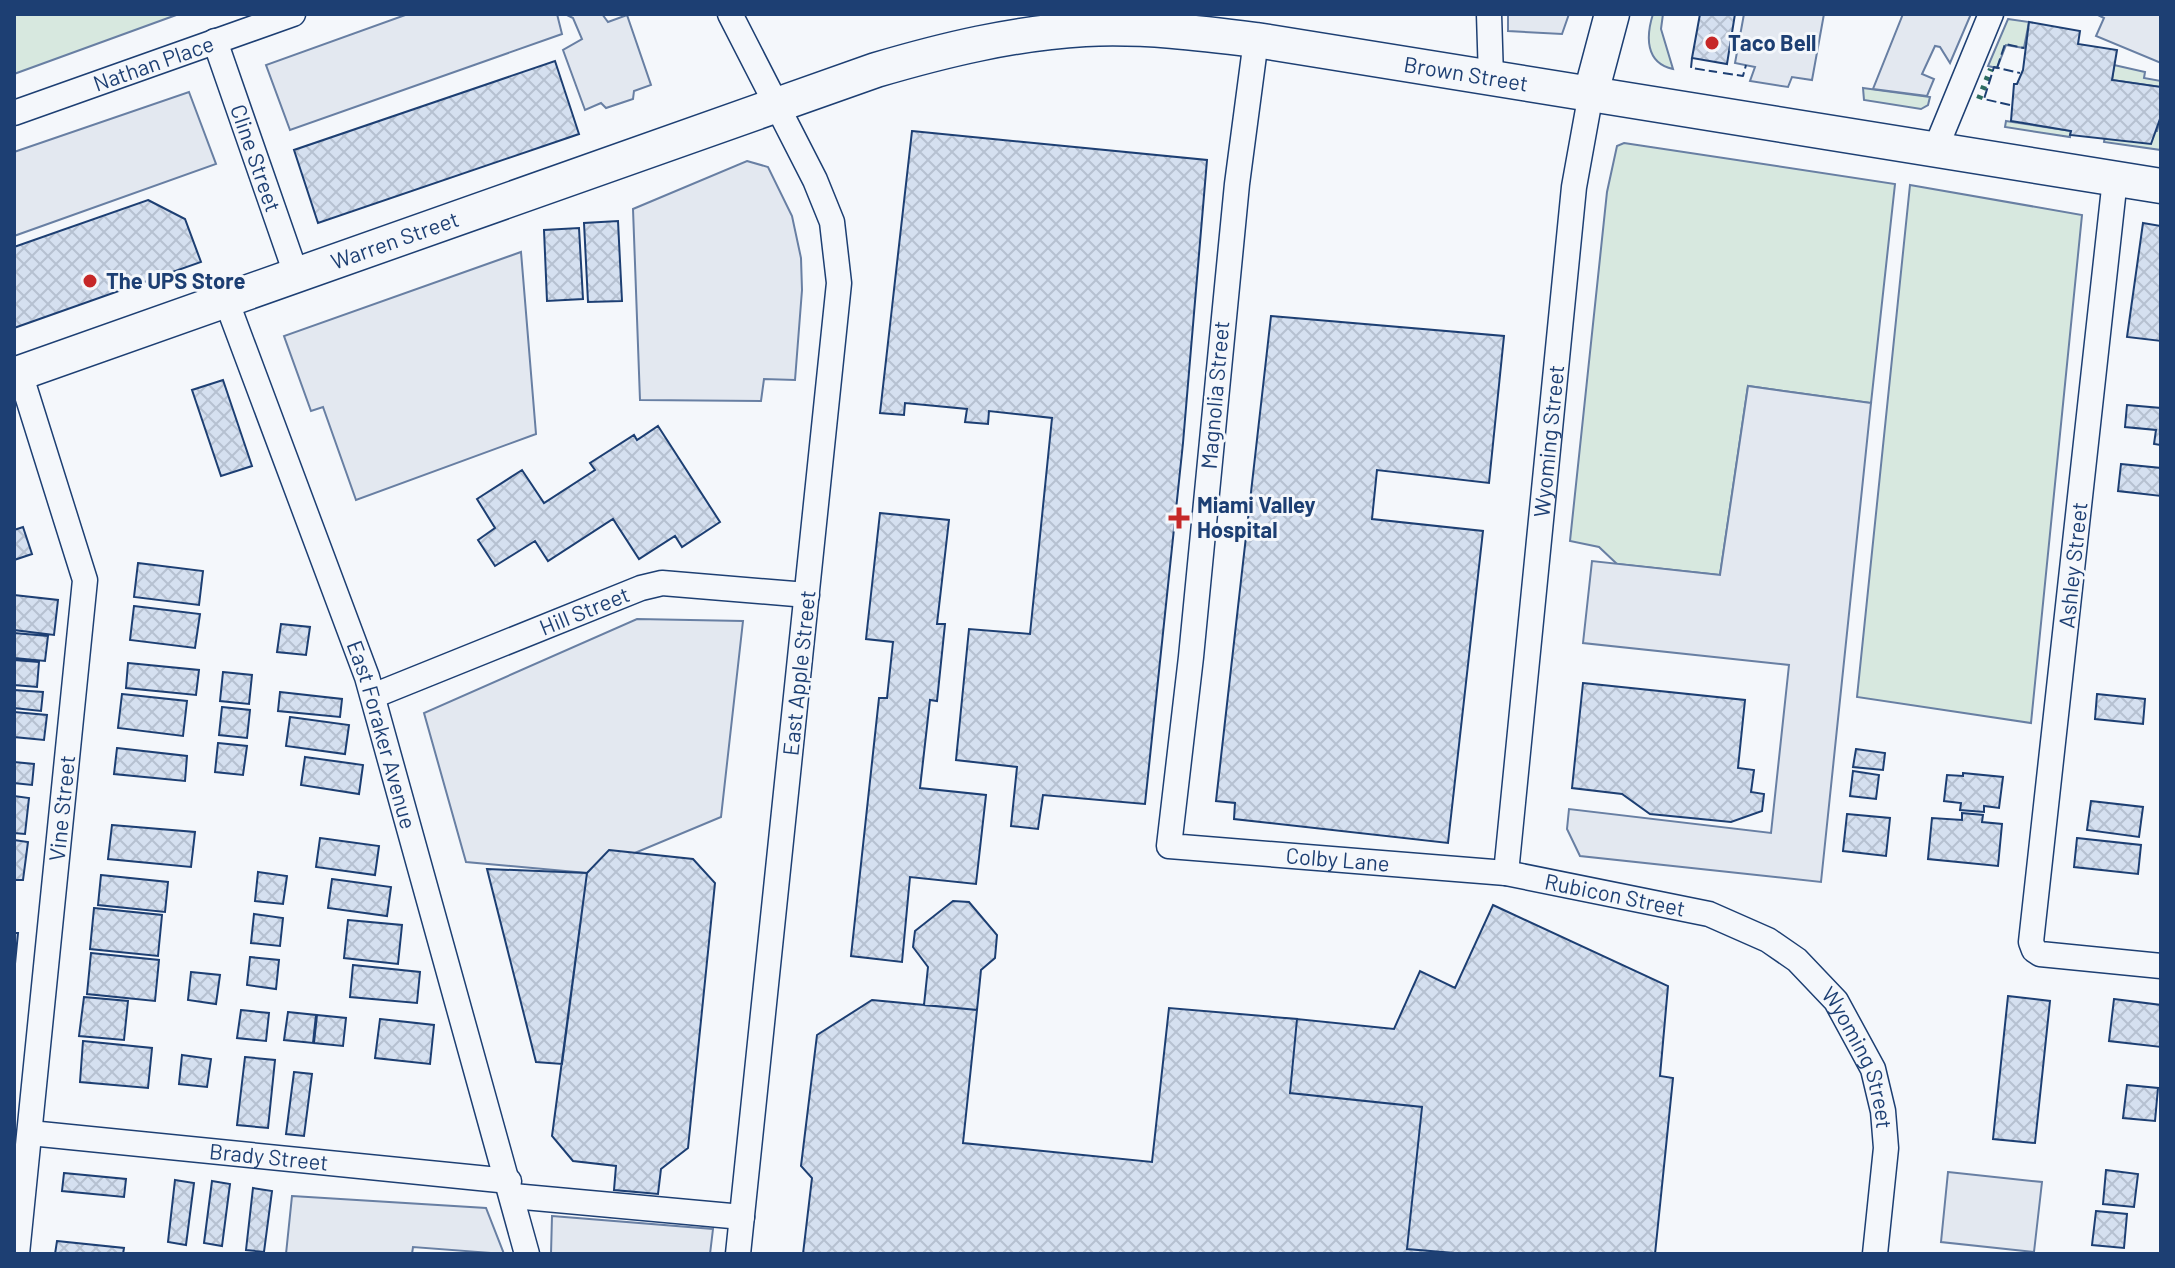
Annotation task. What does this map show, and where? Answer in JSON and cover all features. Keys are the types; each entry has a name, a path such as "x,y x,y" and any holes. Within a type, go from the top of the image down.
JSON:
{"street":[{"name":"Nathan Place","path":"14,113 293,14"},
{"name":"East Apple Street","path":"730,14 815,180 832,222 839,283 738,1254"},
{"path":"1489,14 1491,78"},
{"name":"Wyoming Street","path":"1506,873 1574,187 1591,93 1612,14"},
{"path":"1935,150 1991,14"},
{"name":"Brown Street","path":"775,105 939,51 1036,24 1128,29 1256,40 2161,186"},
{"name":"Magnolia Street","path":"1169,846 1191,657 1235,200 1256,40"},
{"name":"Cline Street","path":"215,41 296,274"},
{"name":"Warren Street","path":"17,374 775,105"},
{"name":"Ashley Street","path":"2115,179 2032,931 2034,950 2050,955 2161,966"},
{"name":"East Foraker Avenue","path":"226,300 373,696 527,1254"},
{"name":"Vine Street","path":"17,374 85,580 17,1254"},
{"name":"Hill Street","path":"373,696 641,588 662,583 807,595"},
{"name":"Colby Lane","path":"1169,846 1506,873"},
{"name":"Rubicon Street","path":"1506,873 1724,919"},
{"name":"Wyoming Street","path":"1724,919 1787,951 1814,976 1836,1001 1873,1069 1883,1111 1886,1148 1875,1254"},
{"name":"Brady Street","path":"30,1133 742,1217"}],"shaded area":[{"path":"14,14 179,14 14,74"},
{"path":"408,14 557,14 562,34 290,130 266,65"},
{"path":"565,14 602,14 608,22 627,15 651,85 634,91 633,99 606,108 601,103 585,110 563,50 582,39 573,18"},
{"path":"1508,14 1569,14 1562,34 1508,31"},
{"path":"1653,14 1663,14 1661,29 1673,69 1657,61 1650,48 1649,31"},
{"path":"1744,14 1824,14 1812,80 1792,77 1788,87 1750,81 1755,67 1735,63"},
{"path":"1903,14 1971,14 1950,63 1940,47 1935,46 1922,74 1934,79 1927,96 1873,89"},
{"path":"2096,14 2161,14 2161,63 2096,36 2104,18"},
{"path":"2008,19 2029,22 2024,48 2006,45 1997,68 1988,66"},
{"path":"2114,65 2145,72 2144,78 2161,81 2161,87 2112,80"},
{"path":"1863,88 1930,97 1928,105 1921,109 1864,100"},
{"path":"189,92 216,164 14,236 14,152"},
{"path":"2161,116 2161,150 2104,142 2105,136 2157,131"},
{"path":"2006,121 2071,131 2070,137 2005,127"},
{"path":"1624,143 1895,184 1871,403 1748,386 1720,575 1617,564 1599,547 1570,541 1607,192 1617,146"},
{"path":"747,161 768,167 792,216 801,258 802,290 795,380 764,379 761,401 640,400 633,209"},
{"path":"1910,185 2082,215 2031,723 1857,697"},
{"path":"521,252 536,434 356,500 323,407 311,411 284,336"},
{"path":"1748,386 1871,403 1821,882 1580,856 1567,829 1569,809 1771,833 1789,665 1583,643 1592,561 1720,575"},
{"path":"637,619 743,621 721,817 587,873 466,862 424,713"},
{"path":"1948,1172 2042,1182 2034,1252 1941,1242"},
{"path":"292,1196 486,1208 504,1254 413,1247 412,1254 286,1254"},
{"path":"552,1216 713,1229 710,1254 551,1254"}],"building":[{"name":"Taco Bell","path":"1700,14 1735,14 1727,64 1692,58"},
{"path":"2029,22 2080,31 2078,44 2117,50 2112,80 2161,87 2161,116 2151,144 2070,135 2071,131 2011,121 2014,84 2017,84 2023,70"},
{"path":"555,61 579,134 318,223 294,150"},
{"path":"912,131 1207,160 1183,443 1145,804 1043,795 1038,829 1011,826 1017,767 956,760 969,629 1030,634 1052,418 989,411 988,424 965,422 967,409 905,403 904,415 880,413"},
{"path":"148,200 185,219 201,262 14,328 14,247"},
{"path":"618,221 622,301 588,302 584,223"},
{"path":"2143,223 2161,226 2161,341 2127,337"},
{"path":"579,228 583,299 547,301 544,230"},
{"path":"1271,316 1504,336 1489,483 1377,470 1372,519 1483,531 1448,843 1234,819 1235,803 1216,801"},
{"path":"223,380 252,466 221,476 192,390"},
{"path":"2127,405 2161,408 2161,445 2154,444 2156,430 2125,427"},
{"path":"658,426 720,522 682,547 675,536 639,559 613,519 548,561 535,541 495,566 478,540 495,528 477,499 522,470 544,503 595,470 590,463 634,435 637,440"},
{"path":"2121,464 2161,468 2161,496 2118,491"},
{"path":"880,513 949,520 937,624 945,624 937,701 930,700 920,788 986,795 976,884 910,877 902,962 851,956 879,698 887,698 893,642 866,639"},
{"path":"23,527 32,554 14,560 14,530"},
{"path":"138,563 203,571 199,605 134,597"},
{"path":"14,595 58,600 54,635 14,630"},
{"path":"134,606 200,614 195,648 130,640"},
{"path":"281,624 310,627 306,655 277,652"},
{"path":"14,633 48,636 45,661 14,658"},
{"path":"14,660 39,662 37,687 14,685"},
{"path":"128,663 199,670 196,695 126,688"},
{"path":"223,672 252,675 249,704 220,701"},
{"path":"1583,683 1745,700 1738,768 1754,770 1751,792 1764,794 1762,811 1731,822 1650,814 1622,794 1572,788"},
{"path":"14,690 43,692 41,711 14,708"},
{"path":"280,692 342,699 340,717 278,711"},
{"path":"122,694 187,701 183,736 118,728"},
{"path":"2097,694 2145,699 2143,724 2095,719"},
{"path":"222,707 250,710 247,738 219,735"},
{"path":"14,712 47,715 44,740 14,737"},
{"path":"290,717 349,725 345,754 286,746"},
{"path":"218,743 247,746 243,775 215,772"},
{"path":"117,748 187,756 185,781 114,774"},
{"path":"1856,749 1885,753 1883,770 1853,767"},
{"path":"305,757 363,765 359,794 301,785"},
{"path":"14,762 34,764 32,785 14,783"},
{"path":"1853,771 1879,775 1876,799 1850,796"},
{"path":"1963,773 2003,777 1999,808 1984,806 1984,812 1960,810 1961,803 1944,801 1947,775 1963,776"},
{"path":"14,796 29,798 25,834 14,833"},
{"path":"2091,801 2143,807 2139,837 2087,830"},
{"path":"1962,813 1983,815 1982,822 2002,824 1998,866 1928,859 1932,818 1962,820"},
{"path":"1847,814 1890,818 1886,856 1843,851"},
{"path":"112,825 195,832 191,867 108,859"},
{"path":"320,838 379,846 375,875 316,867"},
{"path":"2077,838 2141,845 2138,874 2074,867"},
{"path":"14,840 28,842 23,880 14,880"},
{"path":"609,850 693,859 715,883 688,1148 661,1169 658,1194 614,1190 616,1166 573,1161 552,1136 587,873"},
{"path":"487,869 587,873 562,1064 536,1062"},
{"path":"258,872 287,876 283,904 255,901"},
{"path":"101,875 168,882 165,912 98,905"},
{"path":"332,879 391,887 387,916 328,908"},
{"path":"953,901 969,902 997,935 995,958 981,970 977,1010 924,1005 928,967 913,947 915,931"},
{"path":"1493,905 1668,986 1660,1076 1673,1078 1655,1254 1466,1254 1407,1249 1422,1107 1290,1093 1297,1019 1394,1029 1420,971 1455,988"},
{"path":"94,908 162,915 158,956 90,949"},
{"path":"254,914 283,918 280,946 251,943"},
{"path":"348,920 402,925 398,964 344,958"},
{"path":"14,933 18,933 14,974"},
{"path":"91,953 159,960 155,1001 87,994"},
{"path":"250,957 279,960 276,989 247,985"},
{"path":"353,965 420,972 417,1003 350,997"},
{"path":"191,972 220,975 216,1004 188,1000"},
{"path":"2008,996 2050,1001 2035,1143 1993,1139"},
{"path":"84,997 128,1001 124,1040 79,1036"},
{"path":"2114,999 2161,1005 2161,1047 2109,1041"},
{"path":"872,1000 977,1010 963,1143 1152,1162 1169,1008 1297,1019 1290,1093 1422,1107 1407,1249 1466,1254 803,1254 812,1178 801,1166 817,1035"},
{"path":"241,1010 269,1013 266,1041 237,1038"},
{"path":"288,1012 316,1015 313,1043 284,1040"},
{"path":"317,1015 346,1018 343,1046 314,1043"},
{"path":"380,1019 434,1025 430,1064 375,1058"},
{"path":"83,1041 152,1048 148,1088 80,1082"},
{"path":"182,1055 211,1059 207,1087 179,1084"},
{"path":"245,1057 275,1060 268,1128 237,1125"},
{"path":"294,1072 312,1074 304,1136 286,1134"},
{"path":"2127,1085 2158,1088 2155,1121 2123,1118"},
{"path":"2106,1170 2138,1174 2134,1207 2103,1204"},
{"path":"64,1173 126,1179 124,1197 62,1191"},
{"path":"175,1180 194,1183 186,1245 168,1242"},
{"path":"212,1181 230,1184 222,1246 204,1243"},
{"path":"253,1188 272,1191 264,1252 246,1250"},
{"path":"2096,1211 2127,1214 2124,1248 2092,1245"},
{"path":"57,1241 124,1248 123,1254 55,1254"}],"hedge":[{"path":"1979,99 1991,69"}],"fence":[{"path":"1997,68 2005,44 2024,48"},
{"path":"1692,58 1691,68 1717,72"},
{"path":"1723,73 1743,76 1746,65"},
{"path":"2010,105 1984,99 1994,67 2020,73"}],"place":[{"name":"Taco Bell","path":"1712,43"},
{"name":"The UPS Store","path":"90,281"},
{"name":"Miami Valley Hospital","path":"1179,518"}]}
